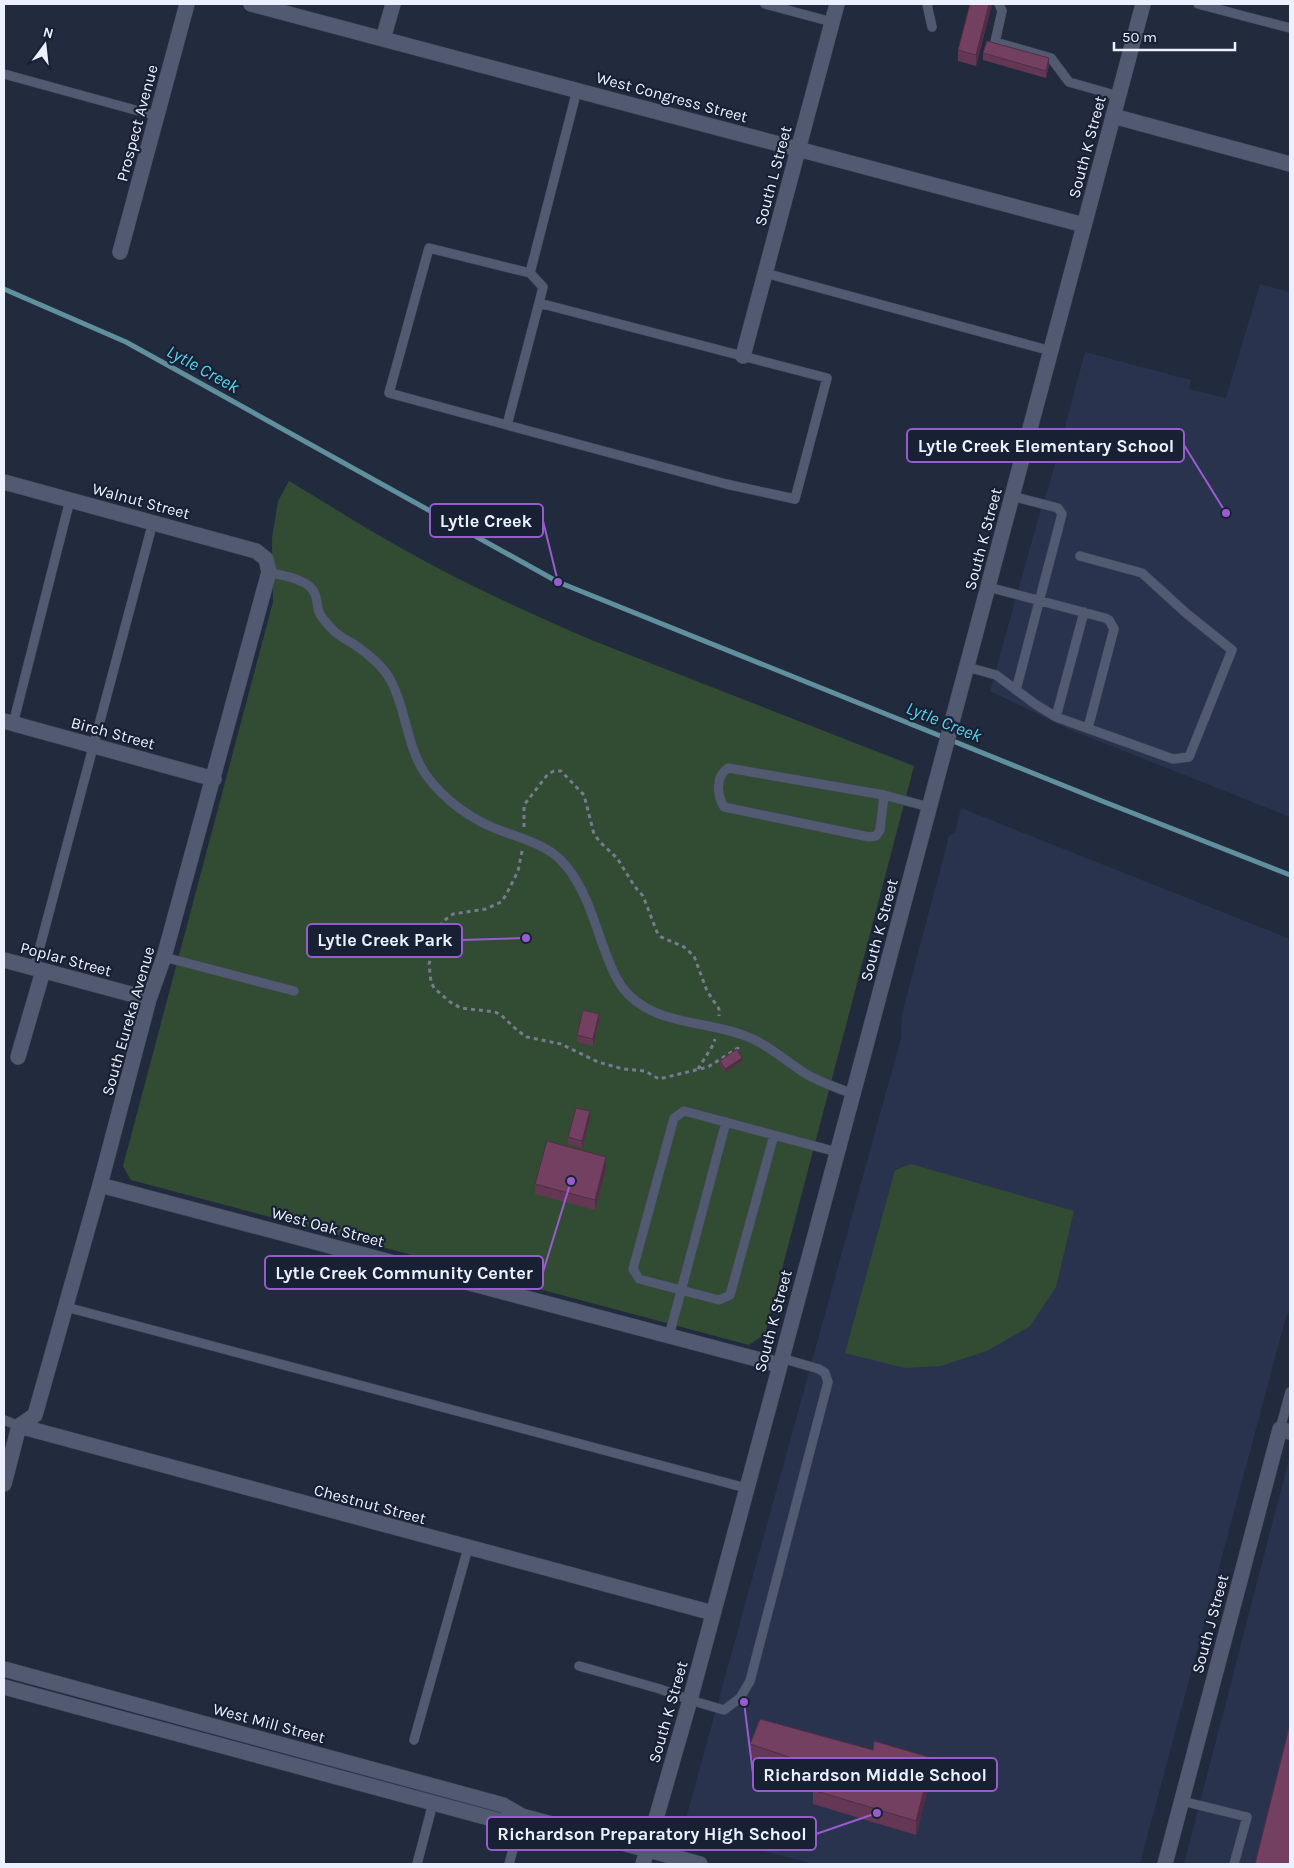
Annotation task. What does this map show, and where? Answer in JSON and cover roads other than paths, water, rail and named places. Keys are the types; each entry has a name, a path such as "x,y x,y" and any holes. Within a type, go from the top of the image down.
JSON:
{"street":[{"name":"Prospect Avenue","path":"120,252 187,4"},
{"name":"West Congress Street","path":"251,4 1084,225"},
{"path":"383,39 393,4"},
{"name":"South L Street","path":"743,356 837,4"},
{"name":"South K Street","path":"642,1864 690,1700 1143,4"},
{"path":"1113,116 1290,164"},
{"name":"Walnut Street","path":"4,482 256,551 268,566"},
{"name":"South Eureka Avenue","path":"19,1426 35,1415 100,1185 149,999 164,957 214,779 268,566"},
{"name":"Birch Street","path":"8,722 214,779"},
{"name":"Poplar Street","path":"4,960 149,999"},
{"path":"18,1057 39,970"},
{"name":"West Oak Street","path":"100,1185 669,1336 780,1362"},
{"path":"4,1484 19,1426"},
{"name":"Chestnut Street","path":"19,1426 712,1614"},
{"name":"South J Street","path":"1165,1864 1285,1431"},
{"name":"West Mill Street","path":"4,1669 503,1805 522,1816 700,1864"},
{"name":"West Mill Street","path":"4,1687 500,1821 522,1816"}],"lane":[{"path":"765,4 832,22"},
{"path":"927,4 932,27"},
{"path":"999,4 1002,11 995,42 1051,58 1069,82 1118,96"},
{"path":"1198,4 1290,28"},
{"path":"4,74 157,116"},
{"path":"530,273 576,90"},
{"path":"507,425 539,303 544,287 530,273 429,248 389,393 507,425 726,484 794,499 827,378 539,303"},
{"path":"765,273 1051,351"},
{"path":"1012,496 1058,508 1062,514 1016,690"},
{"path":"8,722 70,500"},
{"path":"39,970 94,746 153,522"},
{"path":"967,667 996,675 1056,717 1173,759 1189,758 1232,650 1186,614 1142,573 1080,556"},
{"path":"268,566 310,586 316,594 320,614 334,632 362,649 390,679 402,705 409,739 416,756 426,775 442,792 459,808 479,821 524,838 555,854 567,866 582,889 612,971 629,995 646,1007 674,1019 742,1034 779,1054 803,1072 853,1094"},
{"path":"988,587 1110,620 1114,629 1088,728"},
{"path":"1056,717 1084,612"},
{"path":"884,795 880,830 876,836 870,838 724,807 720,799 718,787 722,774 728,768 884,795 929,807"},
{"path":"164,957 294,991"},
{"path":"774,1135 730,1295 720,1300 639,1279 633,1269 674,1118 684,1111 726,1122 837,1152"},
{"path":"669,1336 726,1122"},
{"path":"66,1307 746,1488"},
{"path":"579,1666 660,1689 724,1710 740,1698 750,1681 828,1382 825,1374 819,1368 780,1362"},
{"name":"South J Street","path":"1285,1431 1290,1392"},
{"path":"4,1420 19,1426"},
{"path":"414,1740 468,1548"},
{"path":"1182,1801 1247,1817 1234,1864"},
{"path":"417,1864 433,1803"},
{"path":"509,1864 522,1816"}],"waterway":[{"name":"Lytle Creek","path":"4,289 126,342 558,582 1290,875"}],"place":[{"name":"Lytle Creek Elementary School","path":"1226,513"},
{"name":"Lytle Creek","path":"558,582"},
{"name":"Lytle Creek Park","path":"526,938"},
{"name":"Lytle Creek Community Center","path":"571,1181"},
{"name":"Richardson Middle School","path":"744,1702"},
{"name":"Richardson Preparatory High School","path":"877,1813"}]}
